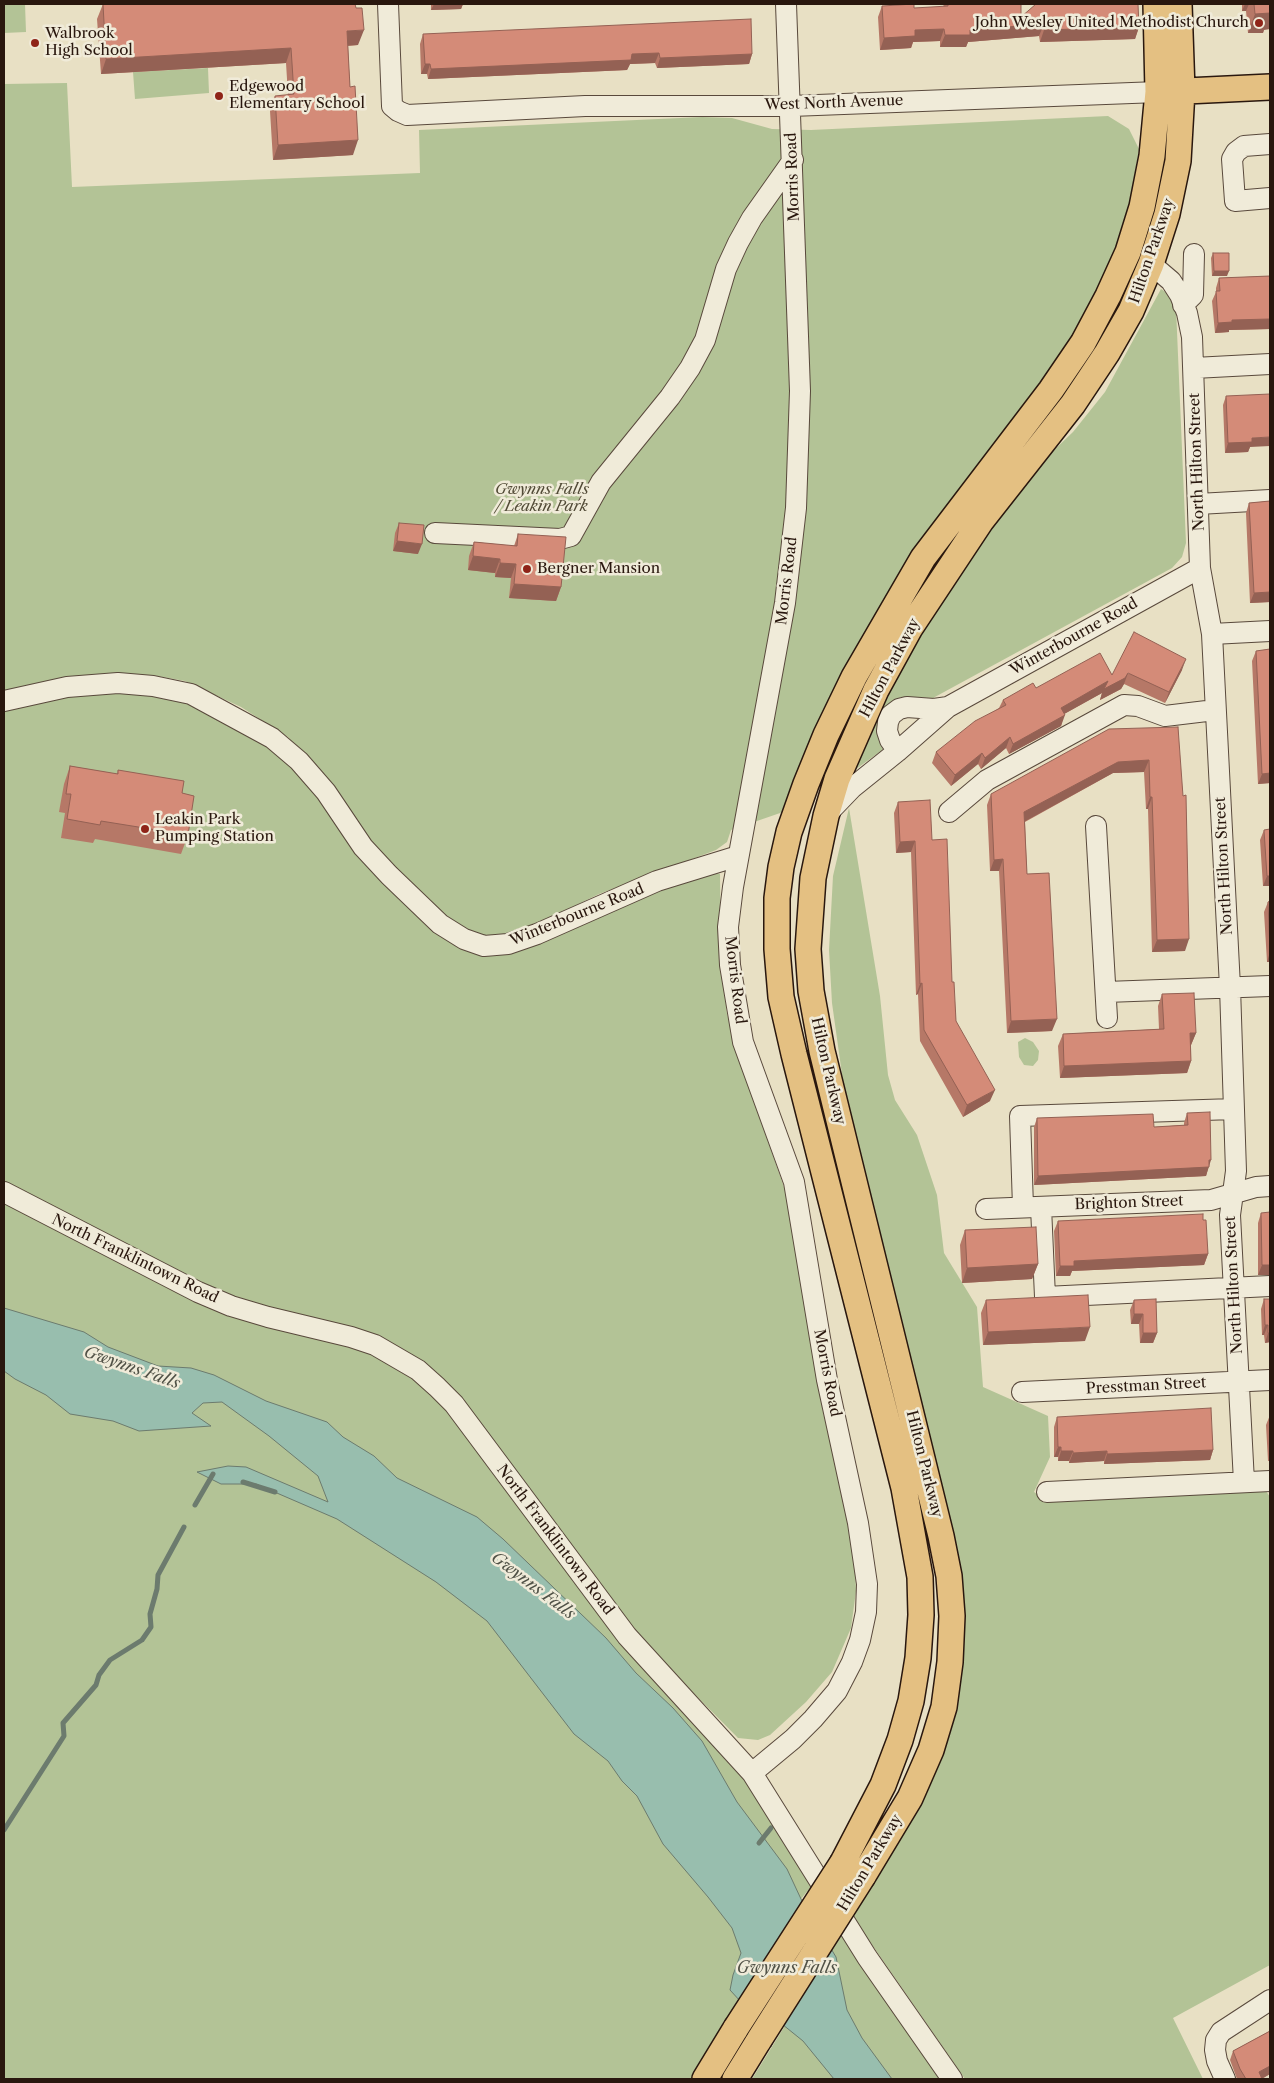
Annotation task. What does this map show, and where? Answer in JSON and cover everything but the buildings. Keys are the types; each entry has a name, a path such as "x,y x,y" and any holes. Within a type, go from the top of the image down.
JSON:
{"main road":[{"path":"1156,4 1170,92"},
{"path":"1170,92 1179,4"},
{"name":"West North Avenue","path":"1170,92 1270,87"},
{"name":"Hilton Parkway","path":"735,2079 910,1798 931,1750 944,1706 950,1662 952,1616 949,1576 941,1536 822,1051 811,991 808,949 813,878 826,816 837,779 858,730 876,690 910,628 981,521 1073,404 1107,354 1131,311 1151,264 1167,214 1178,161 1170,92"},
{"name":"Hilton Parkway","path":"705,2079 843,1862 883,1785 900,1740 911,1701 918,1658 921,1615 920,1577 904,1488 796,1064 781,997 777,949 777,898 781,867 789,832 826,735 854,678 884,624 924,558 1051,390 1083,343 1108,296 1128,252 1142,207 1152,156 1170,92"}],"street":[{"name":"West North Avenue","path":"388,4 390,95 392,106 407,115 586,106 791,106 1170,92"},
{"name":"Morris Road","path":"752,1773 793,1739 813,1719 836,1691 852,1662 860,1640 866,1612 867,1584 858,1523 827,1380 794,1182 743,1042 730,965 728,927 738,856 785,603 796,508 800,391 786,4"},
{"path":"1270,144 1244,146 1236,152 1232,159 1235,201 1270,198"},
{"path":"435,533 560,539 571,536 601,482 670,397 690,368 705,340 726,270 738,243 752,218 793,160"},
{"path":"1183,305 1193,295 1194,254"},
{"name":"North Hilton Street","path":"1151,264 1171,281 1183,305 1192,337 1200,568 1212,634 1230,987 1236,1171 1230,1215 1244,1482"},
{"path":"1194,368 1270,364"},
{"path":"1198,504 1270,500"},
{"name":"Winterbourne Road","path":"826,816 852,788 948,707 1200,568"},
{"path":"1212,634 1270,631"},
{"name":"Winterbourne Road","path":"4,701 67,688 118,684 153,686 191,694 272,738 299,761 326,792 363,847 389,875 440,924 464,939 484,946 508,944 537,934 657,881 738,856"},
{"path":"949,812 986,780 1124,705 1138,706 1165,716 1216,710"},
{"name":"Winterbourne Road","path":"898,751 890,740 887,731 891,715 899,708 907,706 934,709 948,707"},
{"path":"1096,826 1107,1018"},
{"path":"1106,992 1270,986"},
{"path":"1234,1109 1020,1116 1045,1296 1270,1286"},
{"name":"Brighton Street","path":"986,1208 1211,1200 1256,1187 1270,1186"},
{"name":"North Franklintown Road","path":"4,1192 198,1292 231,1306 375,1345 418,1370 454,1404 627,1636 752,1773 867,1957 952,2079"},
{"name":"Presstman Street","path":"1022,1392 1270,1380"},
{"path":"1047,1492 1270,1481"},
{"path":"1225,2079 1217,2061 1216,2040 1220,2032 1270,2000"}],"green space":[{"path":"4,4 25,4 26,32 4,33"},
{"path":"208,68 209,93 135,99 133,72"},
{"name":"Gwynns Falls / Leakin Park","path":"67,83 72,187 420,173 419,130 702,117 732,118 772,129 811,130 1108,116 1129,129 1139,149 1130,201 1117,244 1087,314 1055,365 945,508 892,586 836,686 783,812 731,830 727,842 716,850 599,894 521,932 490,939 456,925 383,862 288,737 241,707 185,681 152,675 96,677 4,693 4,84"},
{"path":"1161,289 1170,295 1176,308 1186,543 1182,557 1172,568 933,698 901,697 890,704 885,748 852,772 862,741 948,584 1029,474 1073,432 1105,392"},
{"path":"80,689 175,694 276,748 475,951 708,871 720,874 721,963 727,1014 745,1076 785,1190 823,1412 854,1543 856,1591 851,1628 832,1672 806,1702 770,1735 758,1740 738,1738 648,1647 410,1356 206,1287 4,1184 4,705"},
{"path":"849,808 880,996 888,1075 895,1100 917,1135 937,1195 944,1253 977,1307 983,1387 1048,1416 1050,1457 1034,1492 1045,1499 1262,1485 1270,1497 1270,1965 1173,2018 1203,2079 965,2079 852,1916 919,1806 962,1596 847,1110 832,1003 829,950 833,876"},
{"path":"1025,1038 1033,1042 1039,1051 1038,1060 1033,1066 1024,1065 1019,1057 1018,1042"},
{"path":"4,1199 206,1301 361,1346 405,1368 450,1409 748,1783 813,1884 801,1899 693,2079 4,2079"},
{"path":"843,1932 942,2079 752,2079"}],"water":[{"name":"Gwynns Falls","path":"4,1308 84,1332 108,1347 158,1366 191,1368 214,1375 266,1401 327,1422 343,1437 374,1456 397,1478 477,1517 503,1539 606,1638 636,1673 673,1708 702,1741 737,1802 787,1869 801,1899 836,1957 847,2010 862,2038 892,2079 834,2079 803,2041 772,2016 741,2002 730,1990 741,1953 732,1928 663,1844 637,1796 622,1781 608,1761 574,1734 487,1621 436,1582 337,1519 256,1484 221,1484 197,1472 228,1466 246,1467 328,1502 318,1476 269,1436 222,1402 203,1403 192,1413 211,1426 139,1431 113,1421 70,1414 46,1395 15,1379 4,1371"}],"waterway":[{"path":"195,1505 213,1474"},
{"path":"243,1482 275,1492"},
{"path":"4,1830 64,1736 63,1723 96,1685 99,1675 110,1660 142,1640 151,1627 150,1614 157,1589 158,1575 184,1527"},
{"path":"759,1843 771,1828"}],"place":[{"name":"John Wesley United Methodist Church","path":"1259,23"},
{"name":"Walbrook High School","path":"35,43"},
{"name":"Edgewood Elementary School","path":"219,96"},
{"name":"Bergner Mansion","path":"527,569"},
{"name":"Leakin Park Pumping Station","path":"145,829"}]}
